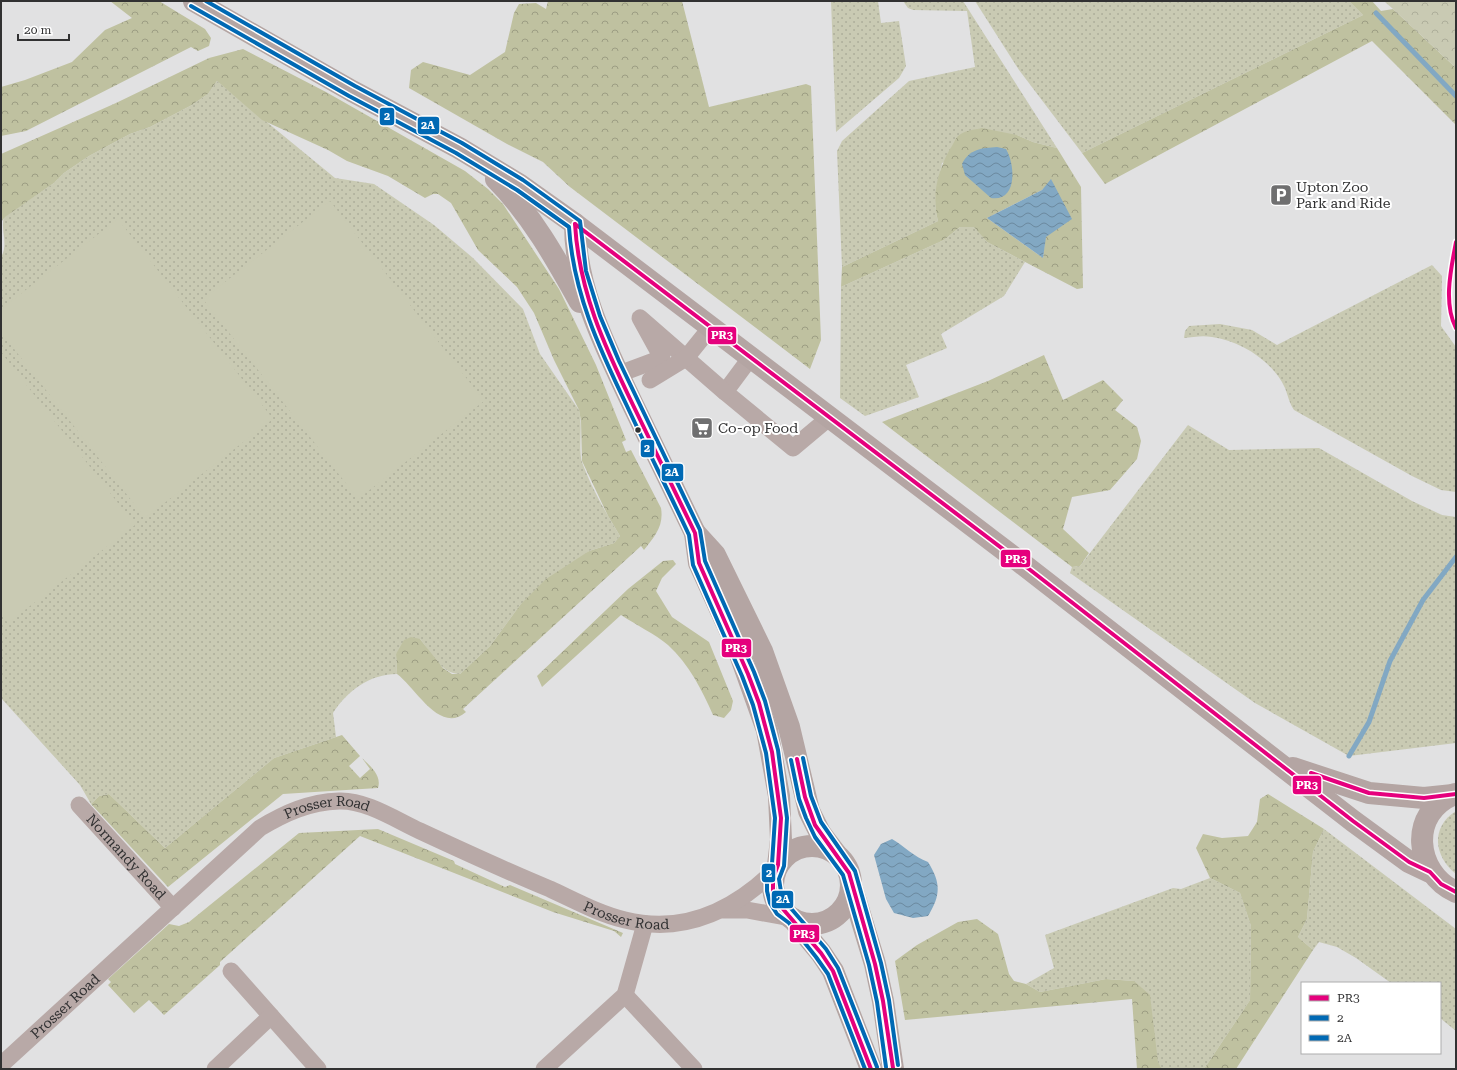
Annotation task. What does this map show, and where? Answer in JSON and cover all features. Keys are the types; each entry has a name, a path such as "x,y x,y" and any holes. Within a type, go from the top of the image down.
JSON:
{"highway":[{"path":"194,1 352,91 474,157 520,185 575,224 830,417 1278,763 1409,862 1430,872 1441,884 1456,892"},
{"path":"474,157 508,191 531,221 563,271 604,344 695,533 715,555 762,651 789,727 809,811 820,833 844,863 849,873 851,885 875,964 883,1001 893,1069"},
{"path":"575,224 575,243 580,271 587,298 604,344"},
{"path":"695,533 700,564 737,646 767,730 779,796 781,840 778,867"},
{"path":"1278,763 1369,793 1424,798 1454,794"},
{"path":"1430,872 1423,851 1423,831 1428,818 1435,808 1454,794"},
{"path":"836,854 825,848 812,846 798,848 787,855 778,867 773,878 775,895 782,910 792,919 821,953 832,971 871,1069"},
{"path":"792,919 806,924 819,924 832,919 846,904 849,898 851,885"}],"street":[{"path":"618,374 662,358 640,318 792,448 830,417"},
{"path":"650,380 686,358 711,327"},
{"path":"725,392 751,357"},
{"name":"Prosser Road","path":"1,1065 260,828 288,812 312,804 340,801 365,806 593,908 623,920 645,924 663,924 688,920 722,910 748,894 778,867"},
{"name":"Normandy Road","path":"79,805 173,908"},
{"name":"Prosser Road","path":"722,910 747,910 792,919"},
{"path":"544,1069 625,995 645,924"},
{"path":"231,971 318,1069"},
{"path":"625,995 694,1069"},
{"path":"215,1069 271,1016"}],"green space":[{"path":"110,1 159,1 205,29 211,38 209,46 198,51 191,47 26,131 1,136 1,87 25,80 72,62 105,30 132,18"},
{"path":"548,1 682,1 709,107 806,84 811,86 821,340 810,369 570,187 543,162 507,144 409,88 411,70 423,62 470,75 505,52 514,13 519,4 536,3 546,9"},
{"path":"831,1 878,1 881,23 899,21 906,66 899,78 836,132"},
{"path":"903,1 963,1 1057,148 1033,142 1017,135 942,163 937,185 936,199 936,213 938,221 842,267 837,151 842,141 909,81 975,67 967,11 913,10 908,8"},
{"path":"975,1 1349,1 1363,15 1082,153 1019,70"},
{"path":"1349,1 1372,1 1381,11 1393,9 1456,68 1456,125 1372,41 1105,184 1082,153 1363,15"},
{"path":"1384,1 1456,1 1456,68 1393,9"},
{"path":"243,49 326,92 465,171 488,189 503,204 559,289 596,365 626,440 622,442 626,452 631,450 661,508 662,514 660,526 644,550 641,546 463,709 466,712 456,718 447,718 438,714 429,707 397,674 396,654 404,640 411,637 420,639 443,668 452,674 460,674 490,646 520,605 546,579 589,551 614,543 620,536 608,516 582,461 581,421 579,410 554,360 534,313 517,287 478,250 451,203 438,194 433,194 425,198 388,176 347,161 328,150 262,120 217,81 208,94 192,105 150,127 130,134 89,156 64,173 54,183 5,217 1,222 1,154 116,103 209,58"},
{"path":"217,81 335,178 374,184 434,225 473,258 523,309 540,354 579,410 581,423 580,451 582,462 599,500 620,536 614,543 589,551 520,605 490,646 460,674 453,673 442,666 432,656 420,639 396,654 397,674 378,677 360,685 345,698 333,713 336,737 274,758 165,848 109,794 99,796 91,804 80,785 1,698 1,257 4,247 3,222 4,217 54,183 64,173 89,156 130,134 150,127 192,105 208,94"},
{"path":"982,128 1017,135 1033,142 1057,148 1081,187 1083,288 1077,289 987,242 974,227 960,227 944,240 841,287 842,267 938,221 935,202 937,184 939,174 946,157 958,136 967,131","holes":["1052,180 1043,258 987,218 1042,190"]},
{"path":"330,201 484,401 358,499 203,299"},
{"path":"118,219 273,419 145,518 1,332 1,309"},
{"path":"974,226 987,242 1025,262 1004,296 941,334 947,348 906,365 919,397 865,416 840,398 841,287 944,240 960,227"},
{"path":"1432,265 1442,276 1441,326 1456,347 1456,492 1441,490 1412,476 1294,410 1285,388 1272,369 1264,361 1244,348 1223,339 1209,336 1184,338 1185,331 1189,326 1220,324 1252,330 1277,345"},
{"path":"1,352 135,525 8,623 1,615"},
{"path":"1044,355 1063,400 1103,380 1123,400 1115,410 1137,427 1141,441 1137,459 1110,490 1072,497 1063,529 1089,553 1080,566 1072,567 882,422 988,381"},
{"path":"1188,425 1229,450 1319,448 1412,501 1442,515 1456,517 1456,743 1349,756 1255,703 1070,573 1072,567 1080,566"},
{"path":"673,560 676,564 662,578 656,591 672,617 709,642 733,701 731,710 724,718 713,715 689,669 676,652 657,637 621,615 542,687 537,676 628,589 663,561"},
{"path":"342,735 360,756 349,766 360,778 370,769 362,758 377,775 379,783 378,788 283,794 168,887 91,804 99,796 109,794 165,848 274,758"},
{"path":"1268,794 1324,829 1313,852 1307,919 1298,937 1313,950 1236,1069 1204,1069 1250,1000 1251,926 1240,893 1210,878 1196,848 1203,834 1222,838 1248,836 1257,822 1260,799"},
{"path":"1456,811 1456,874 1443,859 1439,851 1438,842 1442,825"},
{"path":"378,829 454,861 455,864 505,887 510,885 623,933 621,937 614,931 553,912 360,836 220,962 220,965 164,1015 149,1000 134,1013 108,985 111,982 108,979 169,924 179,926 189,922 299,833"},
{"path":"1324,829 1456,929 1456,1031 1441,1019 1441,982 1390,982 1356,958 1337,947 1319,942 1313,950 1298,937 1307,919 1313,852"},
{"path":"1210,878 1240,893 1251,926 1250,1000 1204,1069 1162,1069 1158,1063 1134,981 1106,979 1040,992 1026,984 1054,968 1045,935 1173,888 1181,889"},
{"path":"977,919 998,934 1009,974 1014,981 1026,984 1040,992 1106,979 1134,981 1150,995 1158,1062 1162,1069 1137,1069 1132,999 905,1020 895,961 917,945 958,922"}],"water":[{"path":"997,147 1006,149 1011,164 1012,181 1006,194 1000,198 991,198 965,175 962,164 968,155 976,150"},
{"path":"1051,179 1072,219 1046,237 1043,258 987,218 1042,190"},
{"path":"892,839 928,862 932,869 938,889 935,902 928,916 913,918 894,913 886,899 874,855 881,844"}],"waterway":[{"path":"1376,13 1456,96"},
{"path":"1349,756 1369,722 1390,661 1423,600 1456,557"}],"transit line":[{"name":"2A","path":"206,1 355,86 462,143 523,180 580,221 586,271 600,316 619,361 700,530 705,561 754,672 765,701 778,750 787,818 784,866 779,879 782,898 826,949 838,968 877,1067"},
{"name":"2","path":"191,6 349,96 456,153 517,190 569,227 571,251 576,274 597,341 689,535 693,565 742,676 753,705 766,753 775,818 772,864 767,877 767,891 770,903 777,914 789,923 828,974 865,1069"},
{"name":"PR3","path":"575,224 1020,562 1353,821 1409,862 1430,872 1441,884 1456,892"},
{"name":"PR3","path":"575,224 577,249 587,295 603,339 622,383 695,533 699,563 748,674 759,703 772,752 781,818 778,865 773,878 773,890 776,901 821,953 833,971 871,1069"},
{"name":"PR3","path":"1456,242 1449,286 1450,308 1456,328"},
{"name":"2A","path":"803,758 811,796 821,822 855,871 881,963 889,1000 898,1065"},
{"name":"PR3","path":"797,759 805,797 815,825 849,873 875,964 883,1001 893,1068"},
{"name":"2","path":"791,760 799,799 806,818 815,837 843,875 869,965 877,1002 886,1067"},
{"name":"PR3","path":"1311,773 1369,793 1424,798 1456,794"}],"place":[{"name":"Upton Zoo Park and Ride","path":"1281,195"},
{"name":"Co-op Food","path":"702,428"}]}
